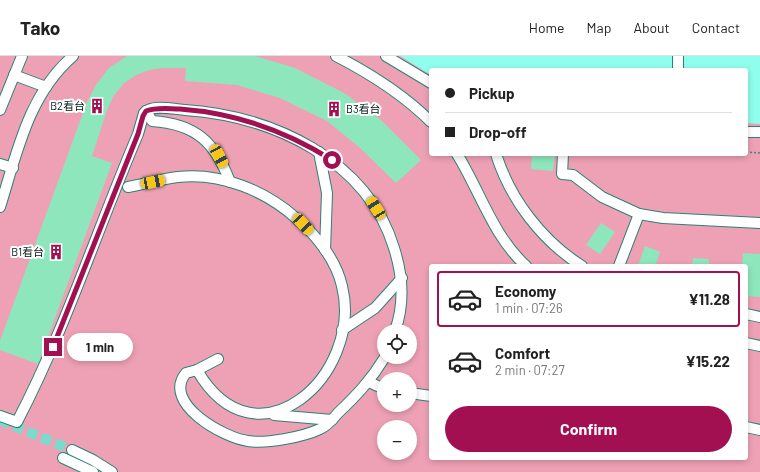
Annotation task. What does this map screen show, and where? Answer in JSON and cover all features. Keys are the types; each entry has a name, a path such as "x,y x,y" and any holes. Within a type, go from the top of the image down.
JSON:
{"street":[{"path":"0,110 22,56"},
{"path":"0,207 30,112 46,87 73,56"},
{"path":"336,56 382,82 407,100 429,120"},
{"path":"386,56 429,82"},
{"path":"678,56 678,68"},
{"path":"14,75 46,87"},
{"path":"0,416 17,422 42,372 146,111 163,108 190,110 233,117 275,131 319,152 348,173 371,200 390,235 402,278 402,297 396,324"},
{"path":"146,111 152,121 176,124 203,138 219,156 230,182"},
{"path":"748,132 760,132"},
{"path":"319,152 327,193 325,250"},
{"path":"458,156 471,177 502,237 524,264"},
{"path":"497,156 500,167 511,189 527,214 550,241 579,264"},
{"path":"563,156 562,174 573,175 602,197 639,214 663,218 760,223"},
{"path":"0,164 13,168"},
{"path":"128,187 178,177 195,176 230,182 254,190 289,211 303,224 325,250 332,261 342,286 344,300 342,330 334,360 317,384 293,405 268,414"},
{"path":"620,264 639,214"},
{"path":"342,330 375,308 402,278"},
{"path":"748,314 760,317"},
{"path":"748,343 760,346"},
{"path":"218,359 197,370 189,371 184,376 181,384 182,397 196,415 224,434 249,442 274,441 320,429 332,420 368,382 380,364"},
{"path":"197,370 211,391 230,407 249,414 268,414 332,420"},
{"path":"368,382 377,386"},
{"path":"417,394 429,396"},
{"path":"748,427 760,430"},
{"path":"72,450 93,460 112,472"},
{"path":"63,458 93,472"}],"path":[{"path":"748,152 760,153"}],"shaded area":[{"path":"0,56 400,56 429,74 429,156 748,156 748,123 760,124 760,472 0,472"}],"building":[{"path":"127,56 255,56 295,68 344,93 381,120 421,160 396,183 359,147 327,121 280,98 237,85 185,81 186,68 163,68 149,70 136,75 123,84 113,97 107,110 92,156 112,163 38,364 0,350 0,341 87,102 96,85 109,68"},
{"path":"532,156 555,156 553,171 531,169"},
{"path":"601,223 615,232 600,254 586,245"},
{"path":"645,246 660,252 656,264 639,264"},
{"path":"743,253 760,254 760,297 748,296 748,264 742,264"},
{"path":"693,258 709,259 709,264 692,264"}],"tunnel":[{"path":"0,420 72,450"}],"place":[{"name":"B2看台","path":"97,106"},
{"name":"B3看台","path":"334,109"},
{"name":"B1看台","path":"56,252"}],"route":[{"path":"53,347 146,111 163,108 190,110 233,117 254,123 292,138 317,150 332,160"}]}
